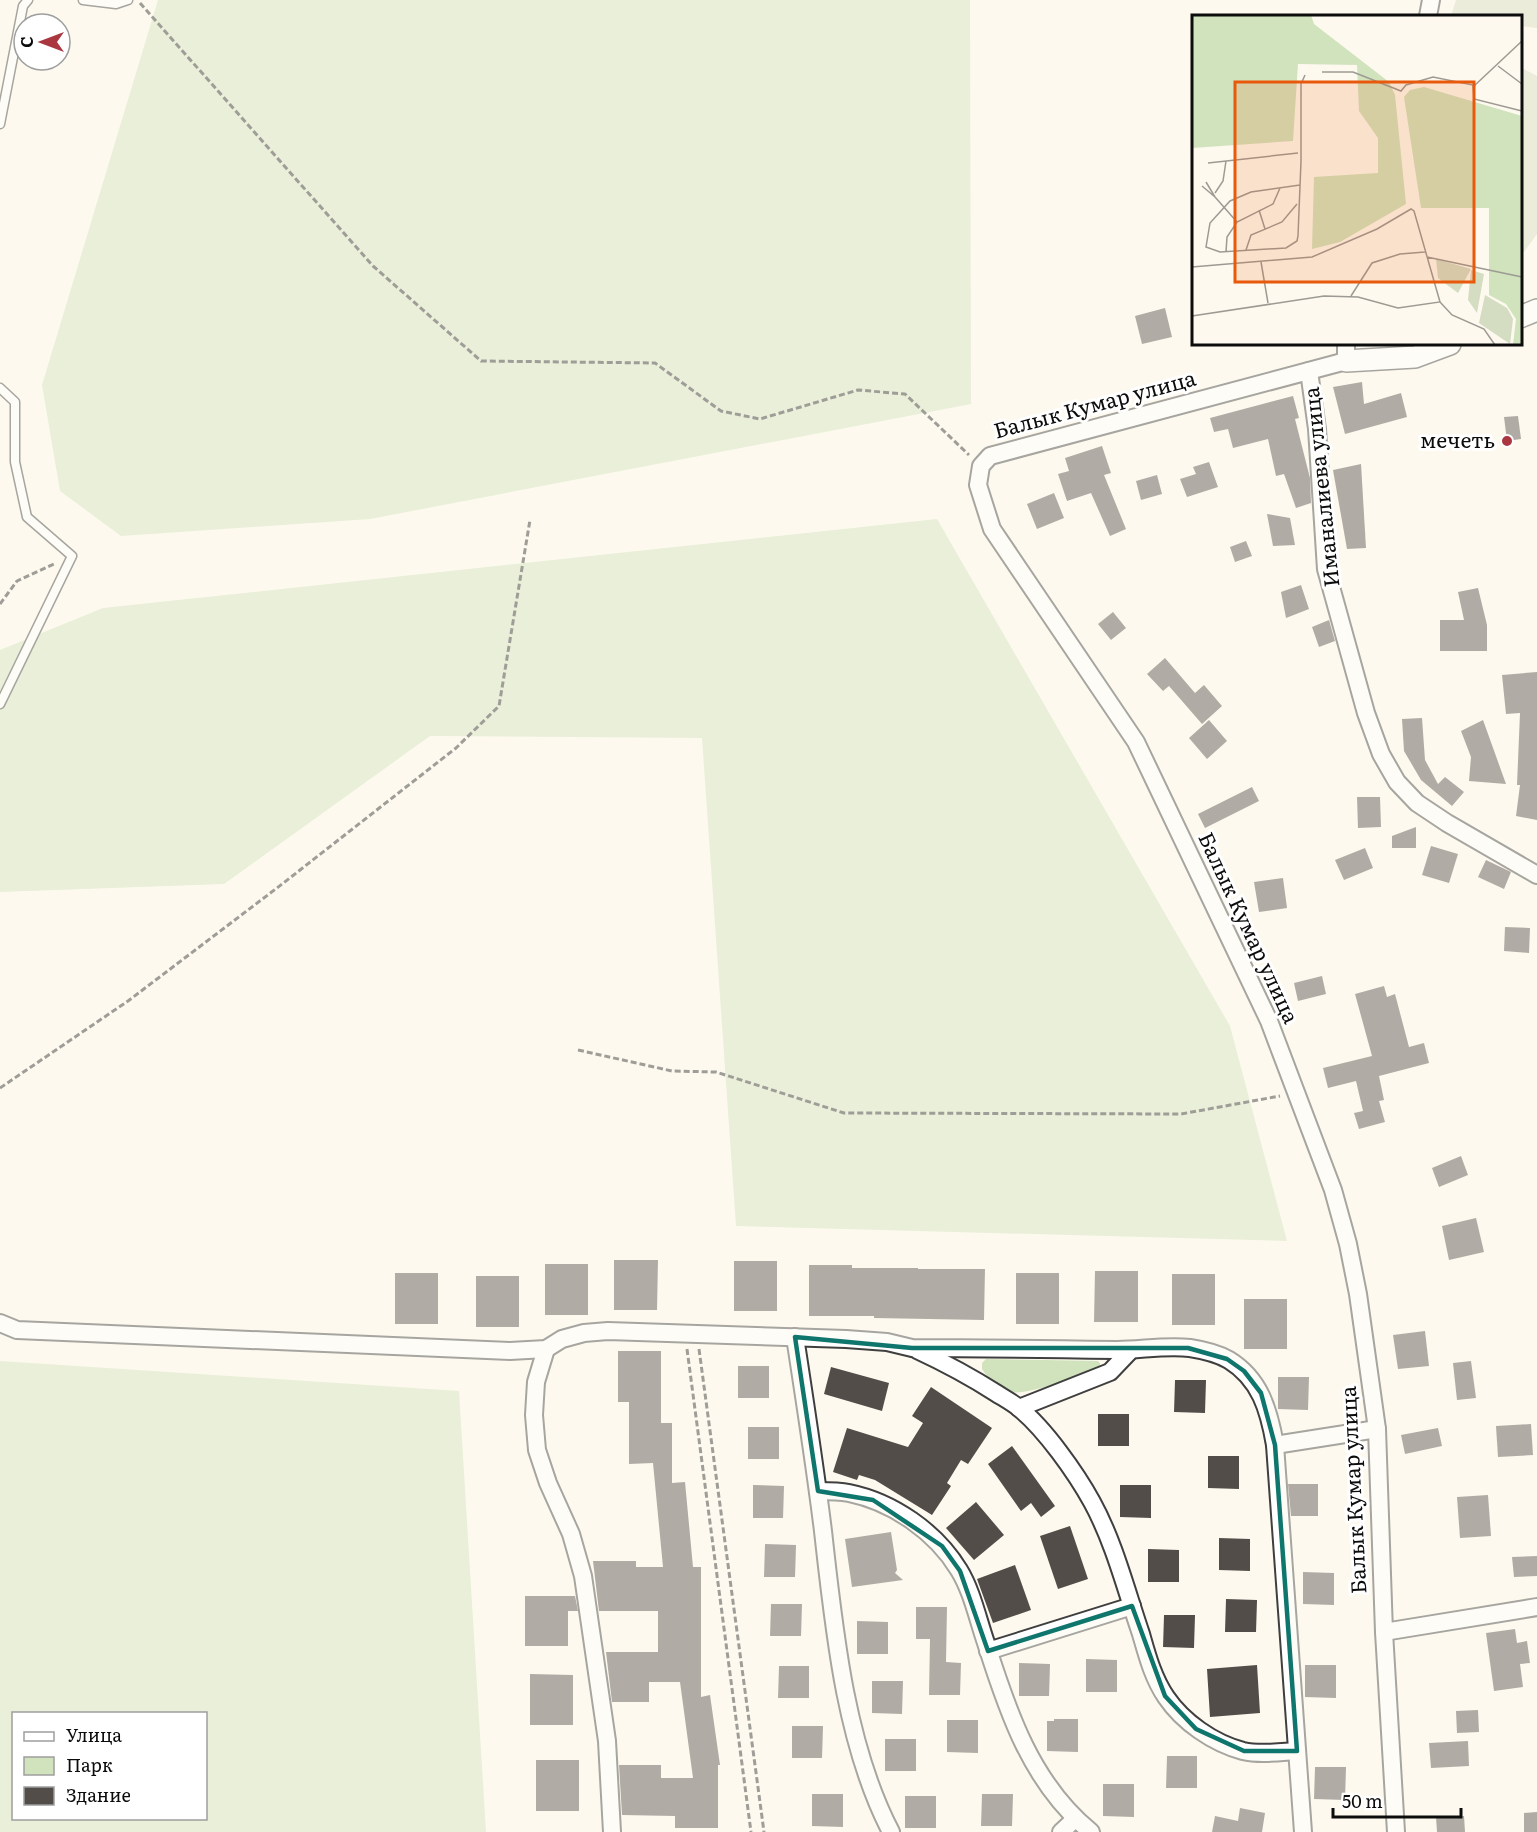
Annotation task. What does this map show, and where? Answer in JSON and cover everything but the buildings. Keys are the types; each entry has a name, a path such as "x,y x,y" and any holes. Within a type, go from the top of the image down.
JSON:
{"street":[{"path":"1428,15 1431,0"},
{"path":"1522,317 1537,310"},
{"path":"1346,352 1414,357 1447,345"},
{"name":"Балык Кумар улица","path":"1346,352 1309,371 990,456 981,466 978,484 992,529 1136,742 1269,1021 1333,1190 1348,1244 1358,1294 1377,1429 1384,1632 1396,1832"},
{"name":"Иманалиева улица","path":"1309,371 1317,429 1326,568 1366,713 1381,754 1397,782 1417,803 1537,875"},
{"path":"0,1323 17,1330 29,1331 510,1351 546,1349 562,1339 584,1333 608,1331 887,1342 912,1348 952,1366 1019,1408 1077,1477 1110,1542 1152,1668 1165,1696 1179,1713 1196,1729 1222,1743 1244,1751 1273,1753 1297,1751"},
{"path":"795,1337 818,1491 838,1653 865,1767 891,1832"},
{"path":"912,1348 1131,1350 1188,1348 1209,1351 1227,1359 1244,1371 1261,1393 1271,1419 1275,1444 1303,1832"},
{"path":"546,1349 536,1382 534,1415 537,1450 548,1483 571,1534 583,1576 606,1741 612,1832"},
{"path":"1019,1408 1110,1372 1131,1350"},
{"path":"1275,1444 1377,1429"},
{"path":"818,1491 848,1492 873,1500 923,1529 942,1546 960,1571 1010,1714 1027,1753 1050,1789 1075,1819 1091,1832"},
{"path":"988,1651 1132,1606"},
{"path":"1384,1632 1537,1607"},
{"path":"1061,1832 1075,1819"}],"lane":[{"path":"0,124 23,6 28,0"},
{"path":"83,0 116,4 128,0"},
{"path":"0,388 15,402 15,462 27,517 72,555 0,704"}],"path":[{"path":"136,0 373,266 481,361 655,363 721,411 760,419 858,390 905,394 981,466"},
{"path":"0,1088 128,1001 277,888 456,748 500,706 530,520"},
{"path":"0,604 17,581 72,555"},
{"path":"578,1050 672,1071 716,1072 844,1113 1181,1114 1296,1093"},
{"path":"691,1334 751,1832"},
{"path":"691,1334 764,1832"}],"highlighted area":[{"path":"795,1337 912,1348 1188,1348 1227,1359 1244,1371 1261,1393 1275,1445 1297,1751 1244,1751 1196,1729 1165,1696 1132,1606 988,1651 960,1571 942,1546 873,1500 818,1491"}],"green space":[{"path":"158,0 970,0 971,404 370,519 121,536 60,491 42,385"},
{"path":"1456,0 1537,0 1537,28 1522,26 1522,15 1451,15"},
{"path":"1522,68 1537,76 1537,234 1522,255"},
{"path":"937,519 1230,1026 1287,1241 736,1226 702,738 430,736 224,884 0,892 0,650 103,608"},
{"path":"986,1359 1098,1361 1100,1366 1042,1388 1010,1392 998,1386 984,1373 982,1363"},
{"path":"0,1361 459,1391 486,1832 0,1832"}],"place":[{"name":"мечеть","path":"1507,441"}]}
